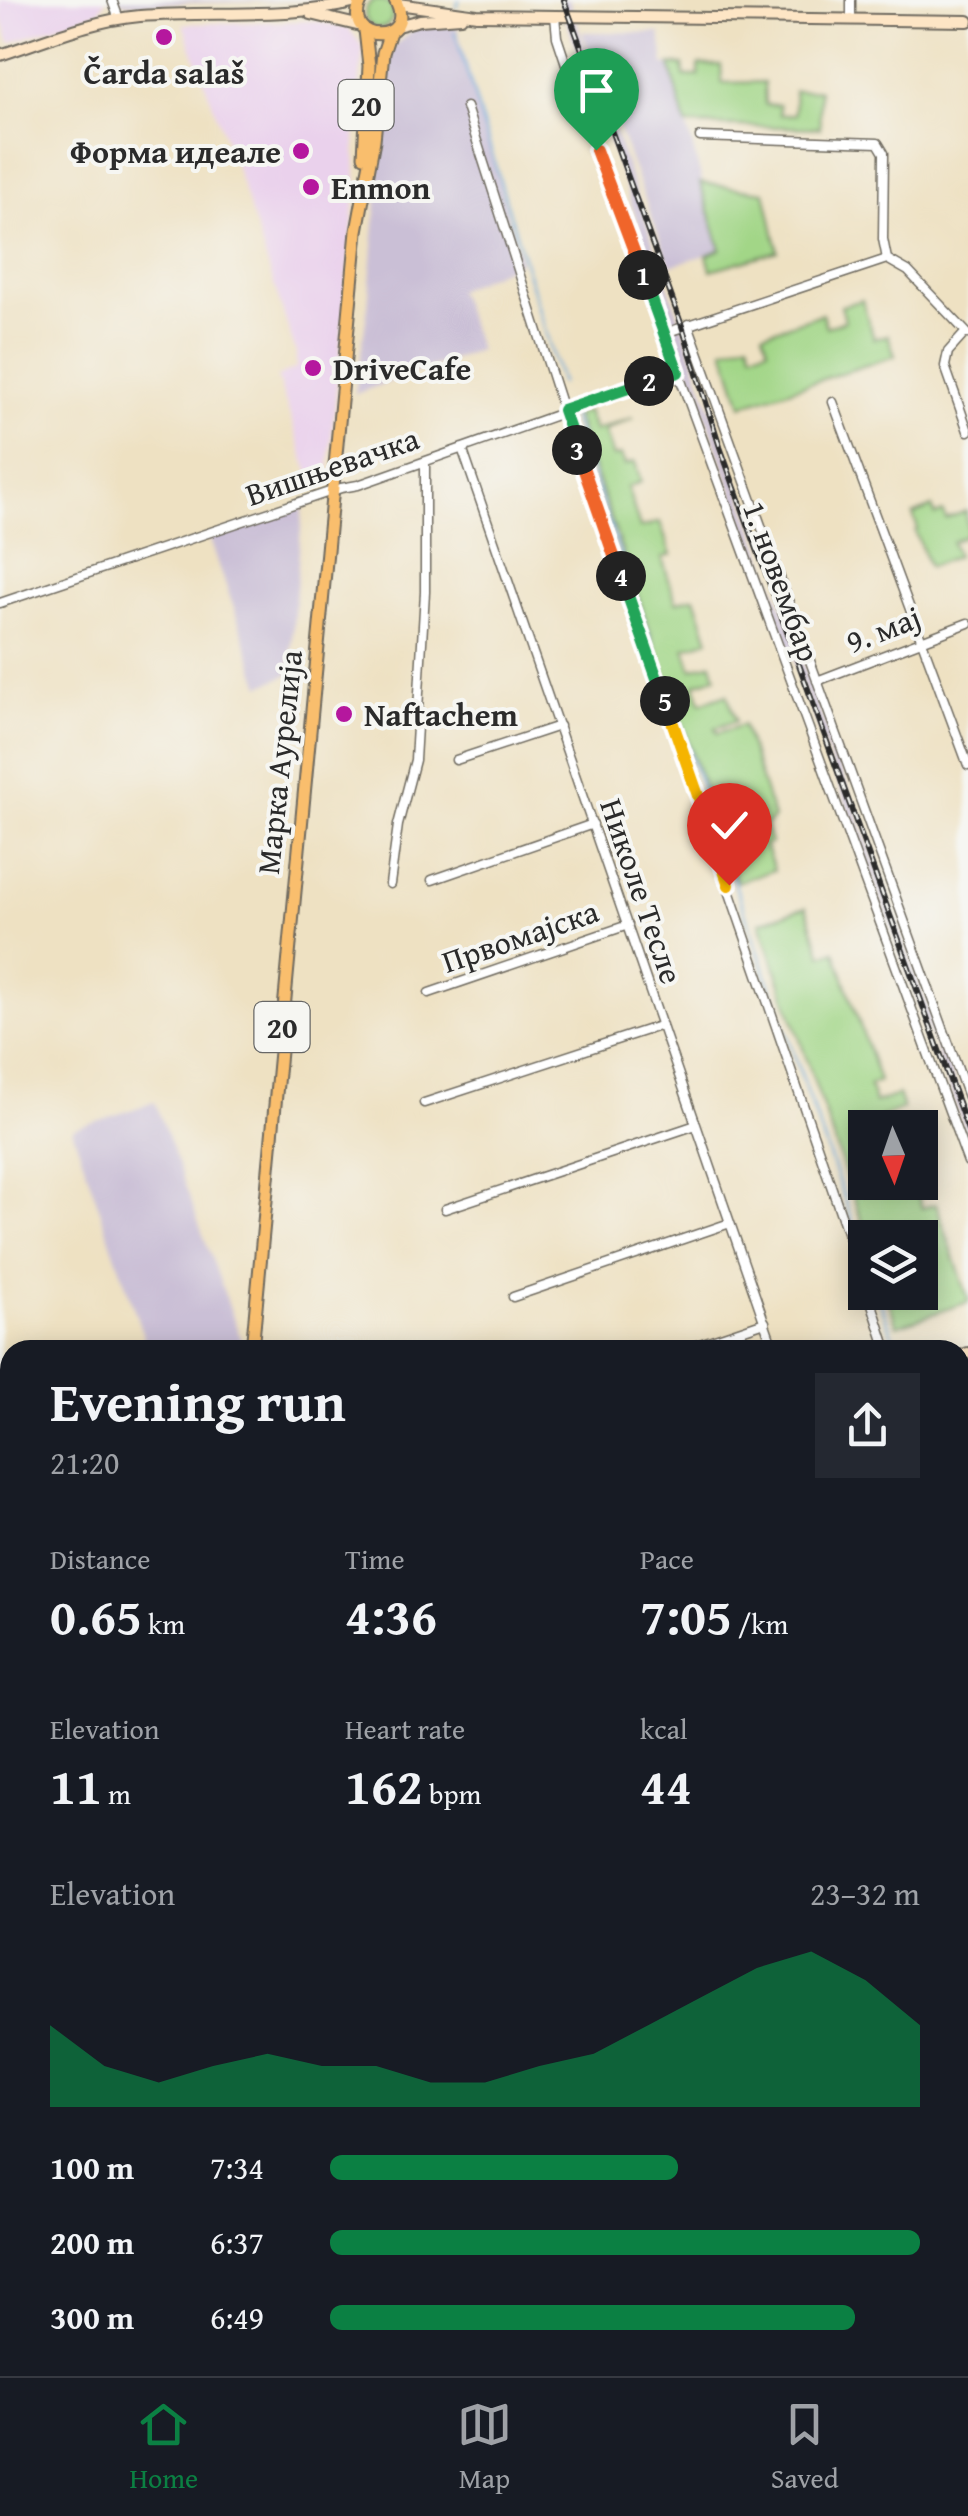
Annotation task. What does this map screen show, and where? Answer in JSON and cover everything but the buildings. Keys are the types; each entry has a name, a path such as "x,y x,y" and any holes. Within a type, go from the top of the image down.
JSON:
{"main road":[{"path":"0,55 119,19 154,15 305,14 362,1"},
{"name":"20","path":"362,1 357,14 363,28 377,35 393,29 400,16 397,2"},
{"path":"397,2 477,15"},
{"path":"305,14 363,28"},
{"path":"393,29 420,20 477,15 968,21"},
{"name":"Марка Аурелија","path":"253,1340 364,180 368,66 363,28"},
{"name":"Марка Аурелија","path":"364,180 374,140 383,54 393,29"}],"street":[{"path":"112,0 119,19"},
{"path":"851,0 851,19"},
{"name":"1. новембар","path":"555,16 566,67 968,1162"},
{"path":"466,107 563,410 848,1235"},
{"path":"700,137 878,143 884,154 883,239 887,259"},
{"path":"665,332 887,259 908,271 967,333 948,352 945,366 968,431"},
{"name":"1. новембар","path":"688,324 968,1097"},
{"name":"Вишњевачка","path":"0,603 425,462 678,372"},
{"path":"833,402 968,765"},
{"name":"Николе Тесле","path":"462,448 770,1340"},
{"path":"390,884 398,825 415,760 425,592 425,462"},
{"name":"9. мај","path":"817,682 968,623"},
{"path":"456,760 559,726"},
{"path":"432,880 594,824"},
{"name":"Првомајска","path":"428,993 628,925"},
{"path":"424,1103 662,1025"},
{"path":"954,1063 968,1059"},
{"path":"445,1210 696,1125"},
{"path":"512,1297 730,1223"},
{"path":"874,1310 884,1340"},
{"path":"711,1340 764,1322"}],"shaded area":[{"path":"0,0 105,1 99,11 10,43 0,14"},
{"path":"105,0 341,0 135,4"},
{"path":"559,0 569,0 726,452 968,1118 968,1140 753,549"},
{"path":"312,21 348,28 363,47 355,130 356,187 327,485 310,476 277,377 296,368 296,353 236,167 183,24"},
{"path":"456,24 520,262 457,290 479,350 355,394 368,305 390,50 417,27"},
{"path":"582,32 660,33 664,65 670,65 721,250 670,266"},
{"path":"303,505 289,674 261,686 209,537"},
{"path":"155,1102 241,1340 145,1340 72,1129"}],"green space":[{"path":"379,0 389,4 393,14 389,24 379,28 369,24 365,14 369,4"},
{"path":"670,65 683,65 684,76 699,76 699,65 721,65 722,83 764,82 765,105 779,105 780,115 795,114 794,91 819,90 820,128 686,125"},
{"path":"700,183 765,192 778,251 711,270 707,255 721,249"},
{"path":"862,300 874,339 888,335 895,356 742,405 724,349 749,341 753,352 768,348 763,333 822,314 826,327 845,321 841,306"},
{"path":"587,411 594,431 633,418 604,431 613,457 621,455 625,465 635,462 641,482 627,487 640,528 660,522 671,555 662,558 676,602 695,597 709,640 685,648 692,669 712,663 716,677 695,684 701,703 727,694 736,721 715,728 717,733 743,725 774,818 765,826 771,843 765,845 774,870 737,882 575,415"},
{"path":"932,507 935,515 943,512 946,519 966,511 968,535 952,542 957,556 929,567 913,515"},
{"path":"806,907 822,955 835,951 879,1081 869,1085 875,1103 898,1095 903,1109 848,1110 848,1181 760,922"},
{"path":"854,1200 919,1200 922,1208 936,1204 968,1302 897,1326 892,1310 938,1310 938,1220 861,1220"}],"waterway":[{"path":"457,7 459,0"},
{"path":"455,32 561,383"},
{"path":"571,414 852,1220"},
{"path":"883,1310 894,1340"}],"railway":[{"path":"564,0 682,326 720,447 968,1130"}],"place":[{"name":"Čarda salaš","path":"164,37"},
{"name":"Форма идеале","path":"301,151"},
{"name":"Enmon","path":"311,187"},
{"name":"DriveCafe","path":"313,368"},
{"name":"Naftachem","path":"344,714"}],"route":[{"path":"596,150 678,372 563,410 729,885"}]}
